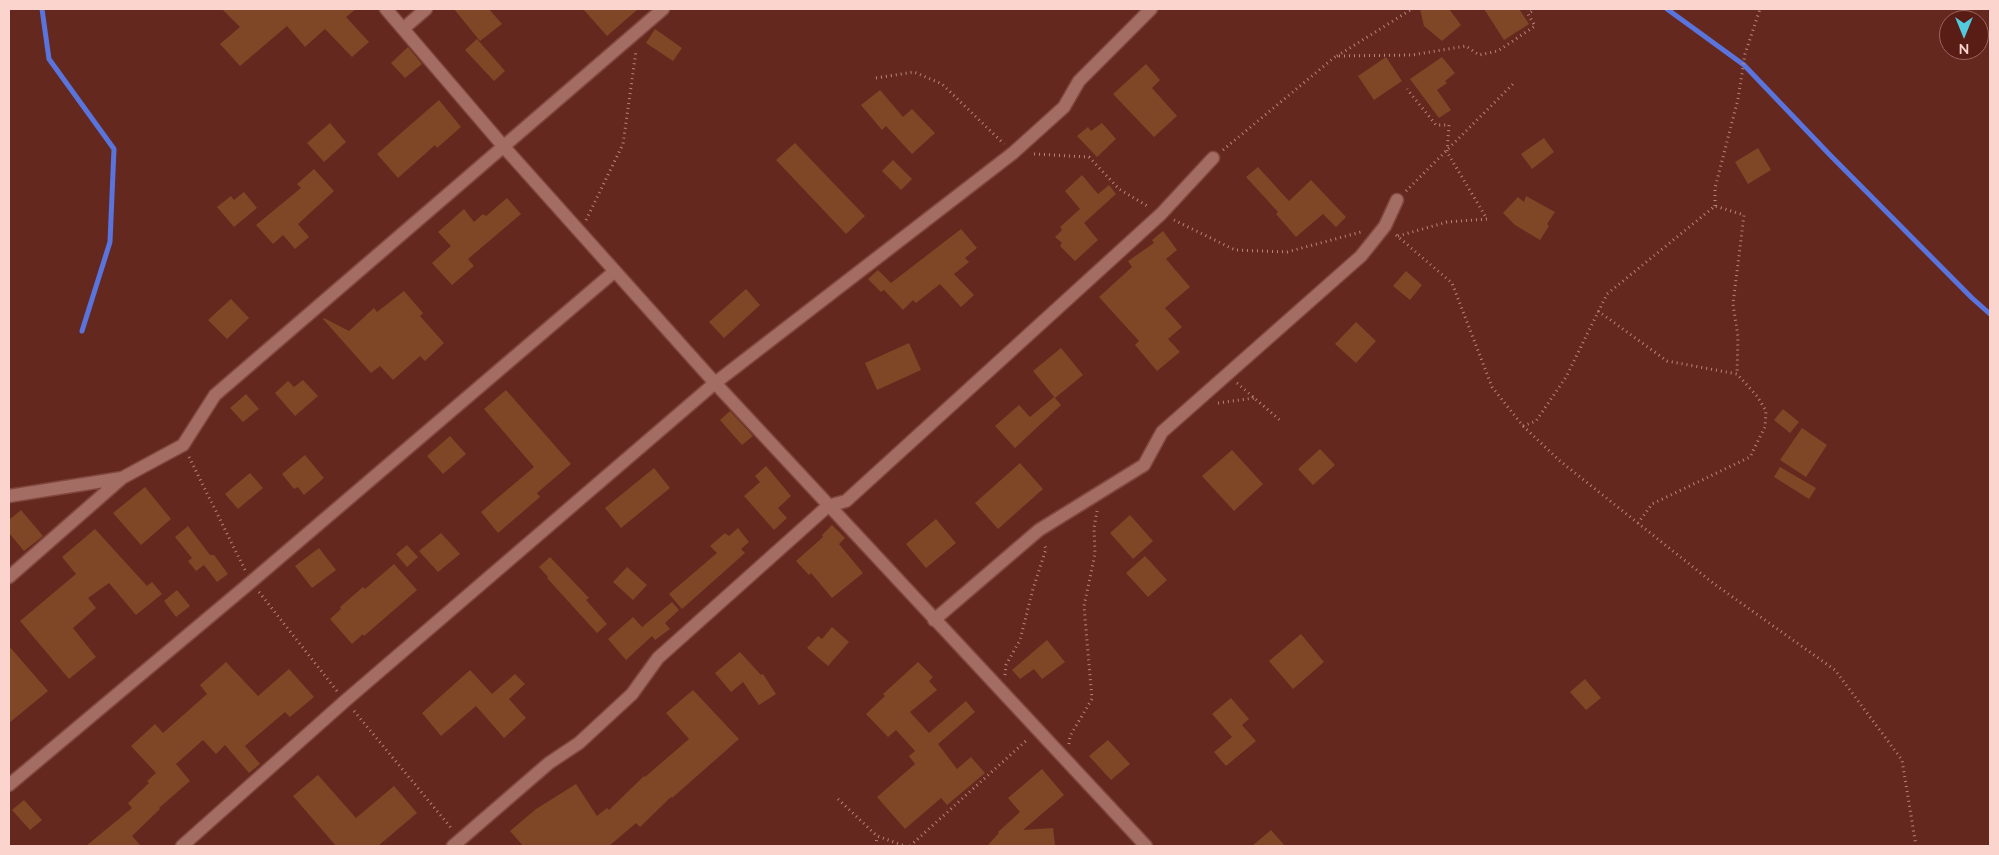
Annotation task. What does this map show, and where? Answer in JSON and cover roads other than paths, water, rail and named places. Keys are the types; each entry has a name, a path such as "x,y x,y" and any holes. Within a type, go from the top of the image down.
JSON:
{"street":[{"path":"386,9 504,147 715,383 1146,846"},
{"path":"404,28 426,9"},
{"path":"9,578 122,478 183,445 215,395 663,9"},
{"path":"182,846 346,701 715,383 1013,153 1064,107 1079,81 1151,9"},
{"path":"457,843 549,763 579,743 632,694 658,658 828,506 846,501 1161,214 1213,158"},
{"path":"934,620 1039,530 1144,465 1162,432 1361,256 1386,226 1397,200"},
{"path":"9,785 251,582 615,271"},
{"path":"9,496 122,478"}],"waterway":[{"path":"42,9 49,59 114,149 110,242 82,331"},
{"path":"1667,9 1744,65 1830,155 1990,314"}]}
